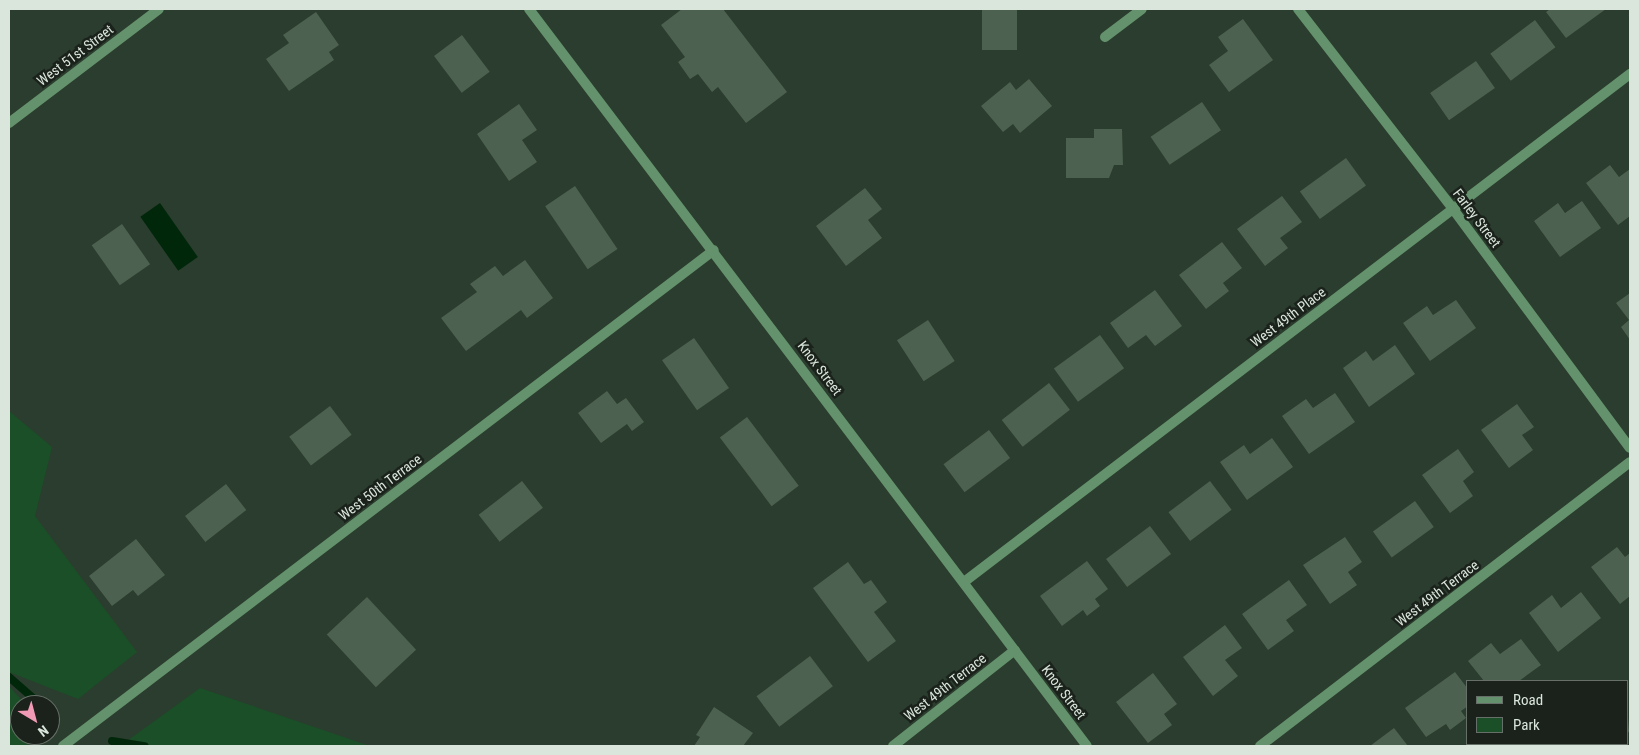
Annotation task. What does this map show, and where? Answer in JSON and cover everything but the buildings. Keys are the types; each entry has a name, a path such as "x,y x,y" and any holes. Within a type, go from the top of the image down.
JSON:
{"street":[{"name":"West 51st Street","path":"9,123 159,9"},
{"name":"Knox Street","path":"529,9 714,250 1087,746"},
{"path":"1105,37 1142,9"},
{"name":"Farley Street","path":"1298,9 1453,209 1630,448"},
{"name":"West 49th Place","path":"964,582 1630,74"},
{"name":"West 50th Terrace","path":"62,746 714,250"},
{"name":"West 49th Terrace","path":"1260,746 1630,462"},
{"name":"West 49th Terrace","path":"893,746 1015,650"}],"green space":[{"path":"9,411 52,447 35,516 137,652 78,699 9,672"},
{"path":"9,686 17,695 10,695 10,745 27,745 9,746"},
{"path":"200,688 370,746 120,746"}],"shaded area":[{"path":"160,203 198,257 178,271 140,217"}],"waterway":[{"path":"9,677 30,695"},
{"path":"112,741 145,746"}]}
